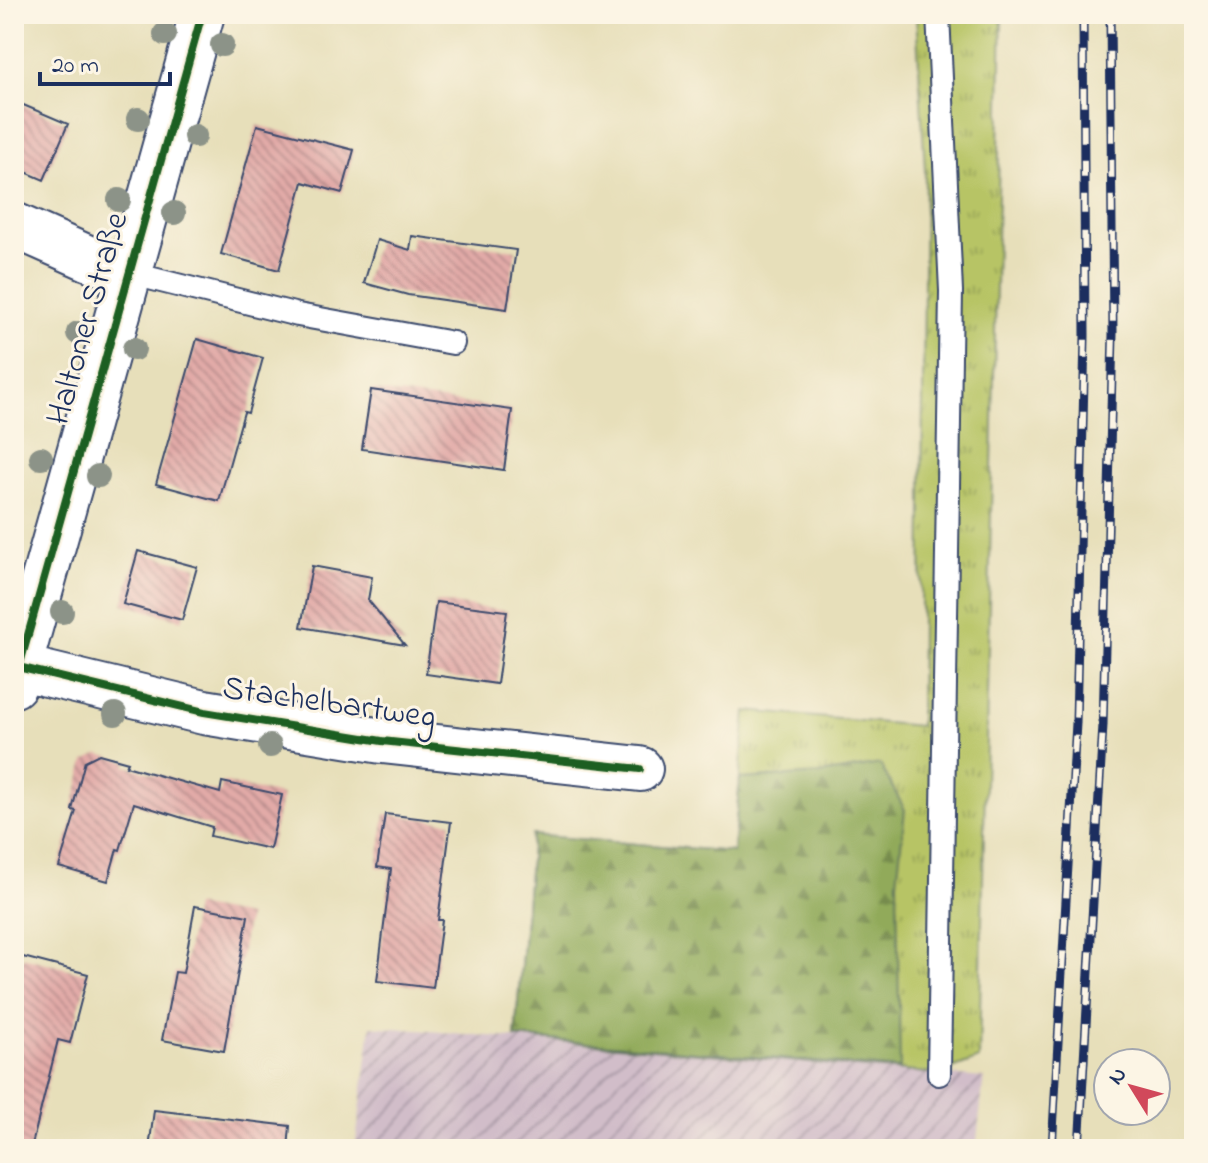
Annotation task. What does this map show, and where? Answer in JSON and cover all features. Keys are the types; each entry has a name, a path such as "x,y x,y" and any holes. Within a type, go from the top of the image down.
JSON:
{"street":[{"name":"Haltoner Straße","path":"16,673 202,14"},
{"path":"14,225 129,273"},
{"name":"Stachelbartweg","path":"16,673 204,712 382,741 640,769"}],"lane":[{"path":"938,14 951,291 939,1074"},
{"name":"Haltoner Straße","path":"129,273 298,315 453,343"}],"shaded area":[{"path":"371,1026 984,1078 976,1149 355,1149"}],"green space":[{"path":"916,14 1002,14 979,1059 939,1074 515,1037 532,835 733,852 746,711 920,726 925,170"},
{"path":"880,764 905,810 897,882 900,1069 515,1037 532,835 733,852 740,779 820,774"}],"building":[{"path":"14,101 68,124 44,180 14,167"},
{"path":"257,125 354,150 342,193 303,182 279,270 221,254"},
{"path":"412,236 516,250 507,309 408,295 364,283 377,240 410,250"},
{"path":"197,339 263,358 219,501 156,484"},
{"path":"371,390 512,410 504,470 362,449"},
{"path":"138,551 197,567 182,620 123,604"},
{"path":"312,566 372,577 368,600 405,645 301,627"},
{"path":"436,602 507,611 497,684 426,674"},
{"path":"99,754 128,762 126,766 220,793 222,782 282,795 270,849 210,836 212,827 134,803 108,881 59,867 76,811 72,810 85,761"},
{"path":"385,814 451,822 433,988 377,981 391,869 377,867"},
{"path":"195,906 248,916 224,1051 162,1040 175,972 183,973"},
{"path":"23,957 88,974 70,1043 58,1040 31,1149 14,1149 14,990"},
{"path":"154,1110 290,1126 288,1149 149,1149"}],"railway":[{"path":"1052,1149 1076,723 1085,336 1083,14"},
{"path":"1079,1149 1103,725 1113,334 1110,14"}],"cycle path":[{"path":"14,685 202,14"},
{"path":"14,666 204,712 382,741 640,769"}]}
